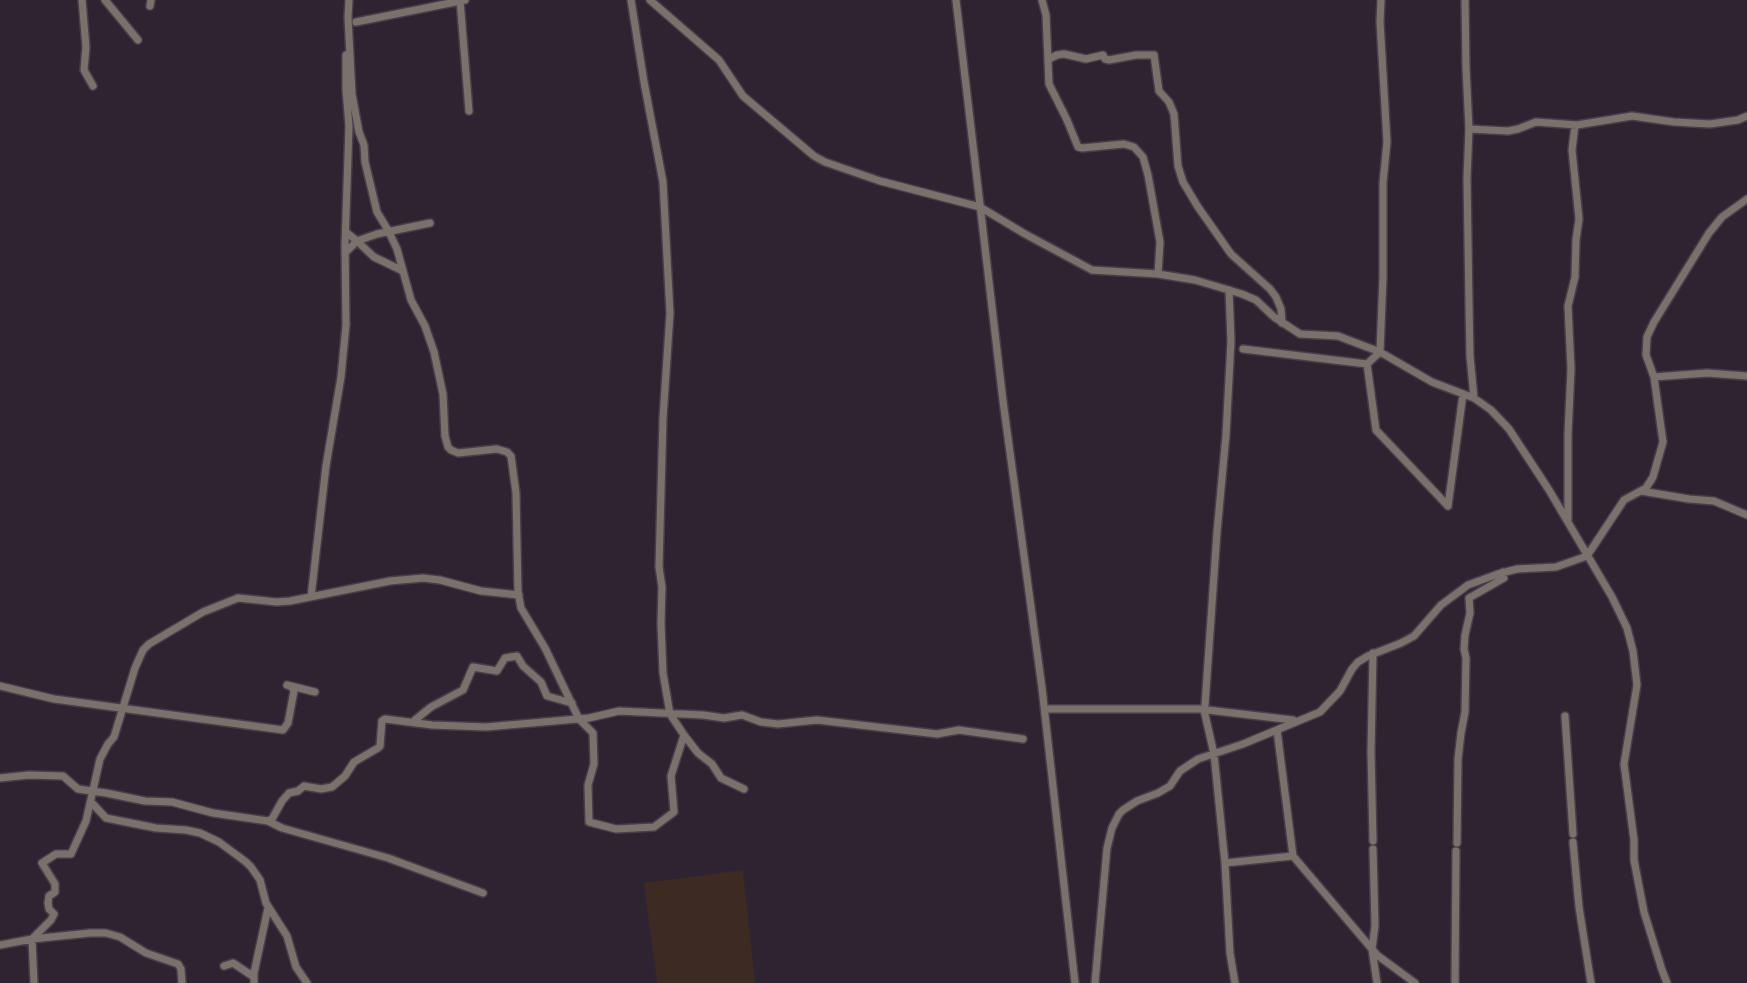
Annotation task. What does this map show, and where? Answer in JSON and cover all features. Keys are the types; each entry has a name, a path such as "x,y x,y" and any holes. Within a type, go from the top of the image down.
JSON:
{"street":[{"path":"82,0 85,70 93,86"},
{"path":"105,0 138,40"},
{"path":"312,597 326,466 341,377 346,325 349,125 346,48 349,0"},
{"path":"356,22 462,0 469,111"},
{"path":"631,0 663,182 670,313 663,418 659,567 662,587 663,673 670,714 684,735 721,778 744,789"},
{"path":"650,0 719,60 743,96 814,156 825,162 880,181 980,207 1091,270 1158,274 1229,289 1256,300 1282,323 1300,334 1338,336 1380,352 1416,373 1474,398 1491,410 1509,429 1568,520 1627,628 1633,651 1637,692 1625,756 1634,860 1642,900 1667,983"},
{"path":"956,0 1003,401 1042,688 1075,983"},
{"path":"1042,0 1046,15 1049,82 1078,147 1082,149 1124,144 1134,147 1143,157 1160,242 1158,274"},
{"path":"1243,349 1367,364 1380,352 1383,183 1387,142 1381,0"},
{"path":"1465,0 1469,129 1467,178 1470,356 1474,398"},
{"path":"348,17 352,94 364,145 365,162 377,212 397,249 411,300 425,326 434,352 443,394 448,447 458,453 498,449 512,456 521,608 545,648 579,719 593,733 594,764 588,785 589,822 616,829 654,827 674,812 671,776 684,735"},
{"path":"1049,59 1064,54 1086,59 1103,55 1107,60 1154,55 1159,91 1169,102 1174,114 1178,166 1183,182 1231,254 1276,297 1281,309 1282,323"},
{"path":"1469,129 1508,131 1536,122 1575,125 1623,117 1710,124 1747,116"},
{"path":"1568,520 1571,381 1568,306 1576,277 1579,219 1572,158 1575,125"},
{"path":"1096,983 1107,848 1119,814 1128,806 1170,786 1180,771 1192,762 1320,712 1340,691 1355,666 1373,653 1414,636 1441,604 1468,584 1503,572 1556,567 1587,556 1624,500 1646,488 1653,477 1663,442 1654,377 1646,349 1648,332 1717,222 1747,199"},
{"path":"345,253 357,241 430,223"},
{"path":"346,232 374,257 404,271"},
{"path":"1229,289 1231,341 1226,435 1204,707 1214,754 1225,863 1230,953 1235,983"},
{"path":"1367,364 1376,430 1448,506 1463,394"},
{"path":"1654,377 1707,373 1747,376"},
{"path":"1641,491 1714,501 1747,515"},
{"path":"1455,983 1458,759 1465,712 1464,649 1470,613 1469,598 1504,578 1503,572"},
{"path":"34,983 32,939 54,914 48,903 49,896 55,892 55,884 42,863 56,853 71,854 86,821 100,758 114,737 135,668 143,650 155,639 203,612 243,597 277,602 390,581 423,578 481,591 519,595"},
{"path":"1373,653 1372,949 1377,983"},
{"path":"415,720 446,698 463,690 473,667 497,671 505,658 517,656 523,666 541,682 547,696 572,703"},
{"path":"0,686 54,699 283,730 288,723 294,691 288,685 315,692"},
{"path":"1047,709 1204,707 1293,720"},
{"path":"268,821 287,795 304,786 321,789 332,787 345,776 354,762 378,748 382,720 385,719 432,725 486,727 597,717 619,711 724,718 741,715 778,724 817,720 937,734 959,730 1023,739"},
{"path":"1565,716 1579,908 1591,983"},
{"path":"1277,730 1293,856 1377,955 1415,983"},
{"path":"0,778 63,776 78,789 145,802 172,802 213,813 268,821 282,828 388,858 483,893"},
{"path":"91,802 106,818 156,828 194,831 219,842 251,867 260,880 268,907 286,936 296,967 307,983"},
{"path":"1225,863 1293,856"},
{"path":"224,966 233,963 254,980 268,907"},
{"path":"0,945 98,932 116,936 146,953 178,964 182,983"}],"shaded area":[{"path":"743,870 755,983 657,983 644,883"}]}
